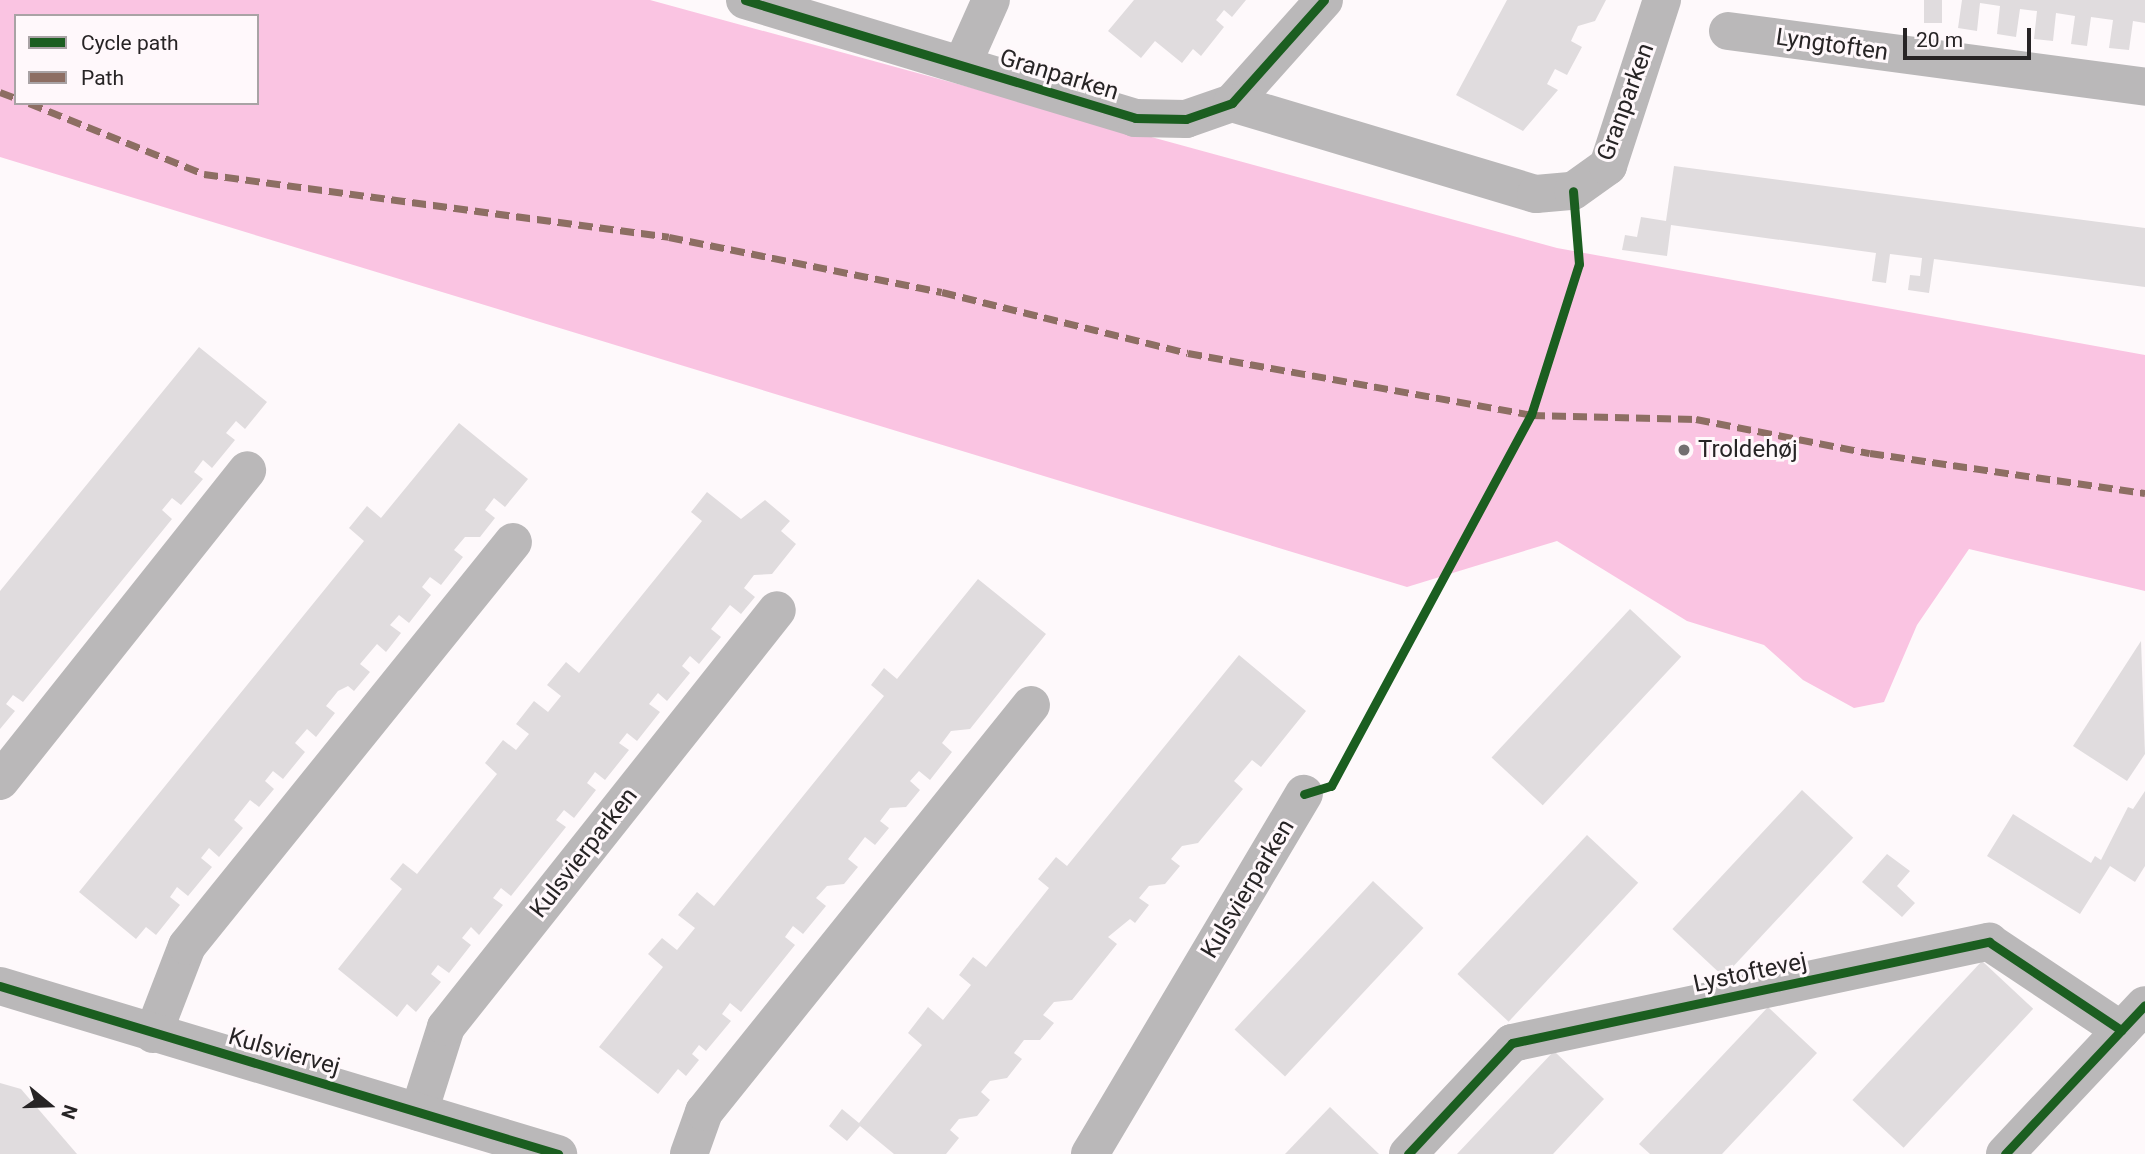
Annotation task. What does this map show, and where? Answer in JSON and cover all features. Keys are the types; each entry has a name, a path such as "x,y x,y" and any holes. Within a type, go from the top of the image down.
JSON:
{"street":[{"name":"Granparken","path":"745,0 1135,118 1186,119 1232,103 1324,0"},
{"name":"Granparken","path":"962,65 991,0"},
{"name":"Granparken","path":"1232,103 1536,194 1573,191 1608,166 1662,0"},
{"name":"Lyngtoften","path":"1728,31 2145,87"},
{"path":"0,781 247,470"},
{"path":"153,1034 187,946 513,542"},
{"name":"Kulsvierparken","path":"419,1112 446,1027 777,610"},
{"path":"689,1154 704,1112 1031,705"},
{"name":"Kulsvierparken","path":"1090,1154 1304,794"},
{"name":"Lystoftevej","path":"1408,1154 1512,1044 1989,942 2133,1018 2005,1154"},
{"name":"Kulsviervej","path":"0,986 558,1154"}],"shaded area":[{"path":"0,0 650,0 1557,248 2145,355 2145,591 1969,549 1917,625 1884,702 1854,708 1803,680 1764,645 1687,621 1557,541 1407,587 0,157"}],"building":[{"path":"1134,0 1246,0 1232,17 1224,10 1216,20 1224,27 1201,56 1193,49 1182,63 1155,41 1141,58 1108,31"},
{"path":"1507,0 1606,0 1595,21 1578,26 1571,41 1582,47 1567,75 1555,69 1547,84 1558,90 1523,131 1456,95"},
{"path":"1924,0 1942,0 1942,23 1924,23"},
{"path":"1962,0 2145,0 2145,23 2133,21 2129,50 2109,48 2113,20 2091,17 2087,46 2071,44 2075,16 2056,13 2053,41 2034,39 2037,11 2020,9 2016,37 1997,34 2000,6 1980,3 1977,31 1958,28"},
{"path":"1674,166 2145,228 2145,287 1934,259 1929,293 1908,290 1910,275 1920,276 1922,258 1890,254 1886,283 1872,281 1876,253 1671,225 1667,256 1622,250 1625,235 1637,237 1641,217 1666,221"},
{"path":"199,347 267,402 245,429 236,421 226,433 235,440 212,468 203,460 194,472 203,479 181,505 172,498 162,510 172,519 23,702 13,695 6,704 15,711 0,729 0,591"},
{"path":"459,423 528,479 505,507 494,498 485,510 495,518 480,537 465,537 454,550 463,557 441,585 430,577 422,587 431,595 409,623 399,615 390,625 401,633 386,652 377,644 360,664 370,672 354,691 348,686 338,691 326,706 335,713 316,737 307,729 295,743 305,752 283,779 273,771 265,781 274,789 259,807 250,800 234,820 243,828 219,857 209,848 201,858 212,867 188,896 177,887 170,897 180,905 156,935 146,927 136,939 79,892 364,541 349,528 367,506 381,518"},
{"path":"707,492 741,519 765,500 790,521 781,531 796,544 772,574 754,575 744,588 755,597 741,614 730,605 711,629 721,637 699,664 690,656 682,666 690,673 667,701 658,693 649,704 660,712 637,741 627,733 619,743 629,750 605,780 595,772 587,783 596,790 574,818 564,810 556,820 566,827 511,896 501,888 493,898 503,905 479,935 471,927 462,938 471,945 449,973 438,965 431,974 441,982 416,1012 407,1004 397,1017 338,969 402,889 390,879 403,863 417,874 497,774 485,763 503,740 516,750 529,734 516,724 534,701 548,712 561,696 547,685 566,662 579,673 702,521 691,512"},
{"path":"978,579 1046,634 970,729 951,731 942,743 952,752 930,780 919,771 910,781 920,790 906,807 890,808 880,821 889,828 875,845 865,837 848,859 858,867 844,884 827,886 816,898 826,906 803,934 793,926 785,937 795,945 741,1012 730,1003 722,1014 731,1021 706,1051 699,1045 692,1054 699,1060 686,1076 678,1069 658,1094 599,1047 663,967 648,954 662,938 677,950 695,928 678,915 697,892 714,906 884,696 871,685 884,668 897,679"},
{"path":"1630,609 1681,657 1543,805 1492,757"},
{"path":"2141,641 2145,754 2127,781 2073,746"},
{"path":"1239,655 1306,711 1261,767 1252,760 1234,781 1243,789 1198,843 1182,846 1171,859 1180,866 1165,884 1149,886 1139,898 1149,905 1135,923 1130,919 1108,937 1117,944 1072,1000 1054,1002 1043,1015 1054,1023 1040,1040 1024,1040 1014,1053 1022,1059 1007,1078 990,1081 981,1092 990,1100 977,1116 959,1119 950,1130 959,1138 946,1154 894,1154 860,1126 847,1141 829,1126 842,1109 859,1123 922,1045 908,1033 928,1007 943,1020 971,985 959,975 973,957 986,967 1049,888 1038,879 1056,857 1067,866"},
{"path":"1802,790 1853,838 1724,977 1672,929"},
{"path":"2145,791 2145,866 2135,882 2110,866 2080,914 1987,856 2013,814 2091,863 2095,856 2101,860 2128,807 2133,809"},
{"path":"1587,835 1638,883 1509,1022 1457,974"},
{"path":"1887,854 1910,871 1897,886 1915,903 1902,917 1862,882"},
{"path":"1373,881 1423,928 1285,1077 1235,1029"},
{"path":"1982,961 2033,1009 1904,1148 1852,1100"},
{"path":"1768,1007 1817,1053 1722,1154 1650,1154 1639,1144"},
{"path":"1554,1051 1604,1099 1553,1154 1457,1154"},
{"path":"0,1083 21,1089 77,1154 0,1154"},
{"path":"1330,1107 1379,1154 1285,1154"}],"marked path":[{"path":"0,92 14,97"},
{"path":"34,105 204,174 669,237 942,292 1188,353 1531,415 1696,419 1870,453 2145,493"}],"cycle path":[{"path":"745,0 1135,118 1186,119 1232,103 1324,0"},
{"path":"1304,794 1331,786 1531,415 1579,264 1573,191"},
{"path":"1408,1154 1512,1043 1989,942 2121,1030"},
{"path":"0,986 558,1154"},
{"path":"2005,1154 2145,1005"}],"place":[{"name":"Troldehøj","path":"1684,450"}]}
